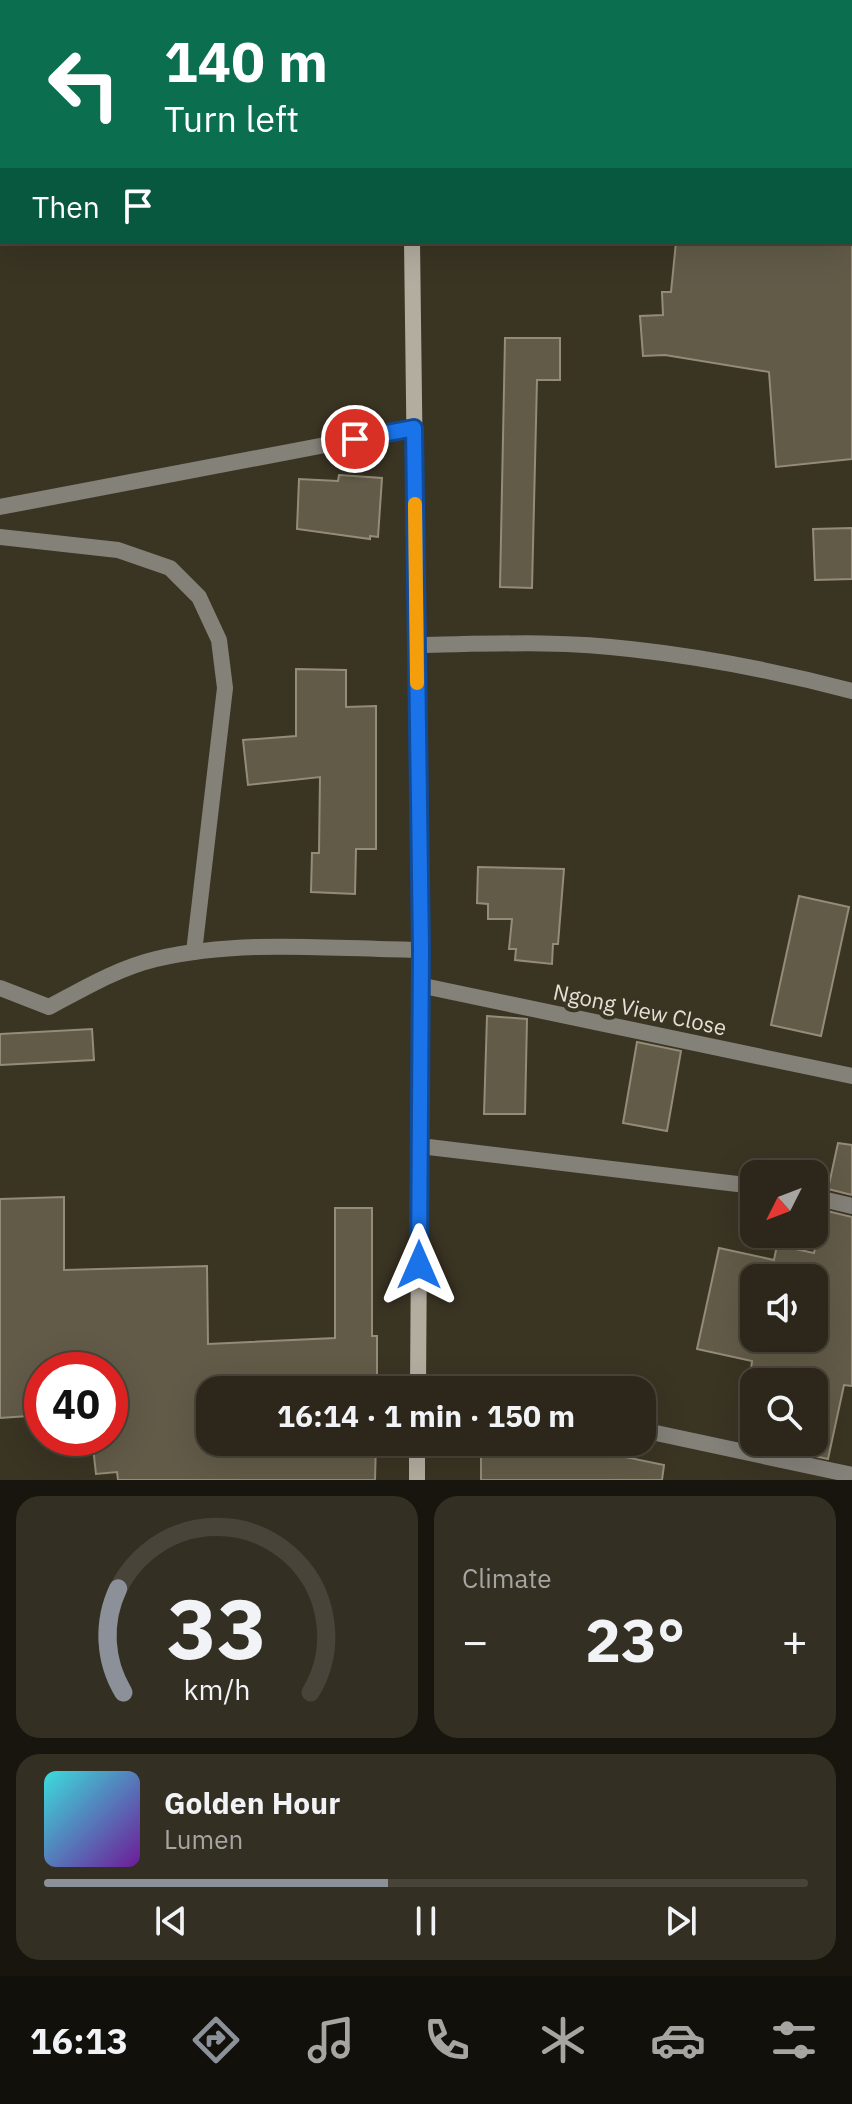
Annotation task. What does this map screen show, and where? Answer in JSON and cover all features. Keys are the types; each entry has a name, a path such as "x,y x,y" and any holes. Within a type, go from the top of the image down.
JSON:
{"street":[{"path":"412,244 421,950 418,1376"},
{"path":"0,507 414,428"},
{"path":"0,537 118,550 170,568 199,597 219,640 225,688 194,952"},
{"path":"417,645 524,643 629,648 799,677 852,691"},
{"path":"0,988 49,1007 97,981 153,960 213,948 421,950"},
{"name":"Ngong View Close","path":"419,985 852,1076"},
{"path":"420,1146 740,1184"},
{"path":"828,1200 852,1206"},
{"path":"656,1433 852,1475"},
{"path":"417,1456 417,1480"}],"building":[{"path":"676,244 852,244 852,459 776,467 769,372 665,355 643,356 640,316 663,315 662,292 671,292"},
{"path":"505,338 560,338 560,380 537,380 532,588 500,587"},
{"path":"339,475 382,478 378,537 370,536 370,539 297,529 299,479 338,481"},
{"path":"852,528 852,579 815,580 813,529"},
{"path":"296,669 346,670 346,707 376,706 376,849 356,849 355,894 311,892 312,853 319,853 320,777 248,785 243,740 296,736"},
{"path":"478,867 564,869 558,944 553,944 552,964 515,960 516,949 509,949 512,919 488,919 488,904 477,903"},
{"path":"799,896 849,907 821,1036 771,1025"},
{"path":"487,1016 527,1019 525,1114 484,1114"},
{"path":"92,1029 94,1060 0,1065 0,1034"},
{"path":"637,1042 681,1051 667,1131 623,1123"},
{"path":"838,1143 852,1145 852,1195 828,1189"},
{"path":"64,1197 64,1270 207,1266 208,1344 335,1338 335,1208 372,1208 372,1336 377,1336 377,1376 196,1376 196,1456 376,1456 375,1480 118,1480 117,1472 96,1474 94,1456 128,1456 128,1352 24,1352 24,1416 0,1418 0,1199"},
{"path":"828,1211 852,1217 852,1386 844,1385 828,1459 814,1456 828,1456 828,1368 751,1368 752,1361 697,1349 719,1248 774,1260 776,1248 814,1253 815,1248 828,1248"},
{"path":"481,1456 621,1456 664,1465 662,1480 481,1480"}],"slow traffic":[{"path":"415,504 417,683"}],"route":[{"path":"355,439 414,428 421,950 419,1265"}]}
